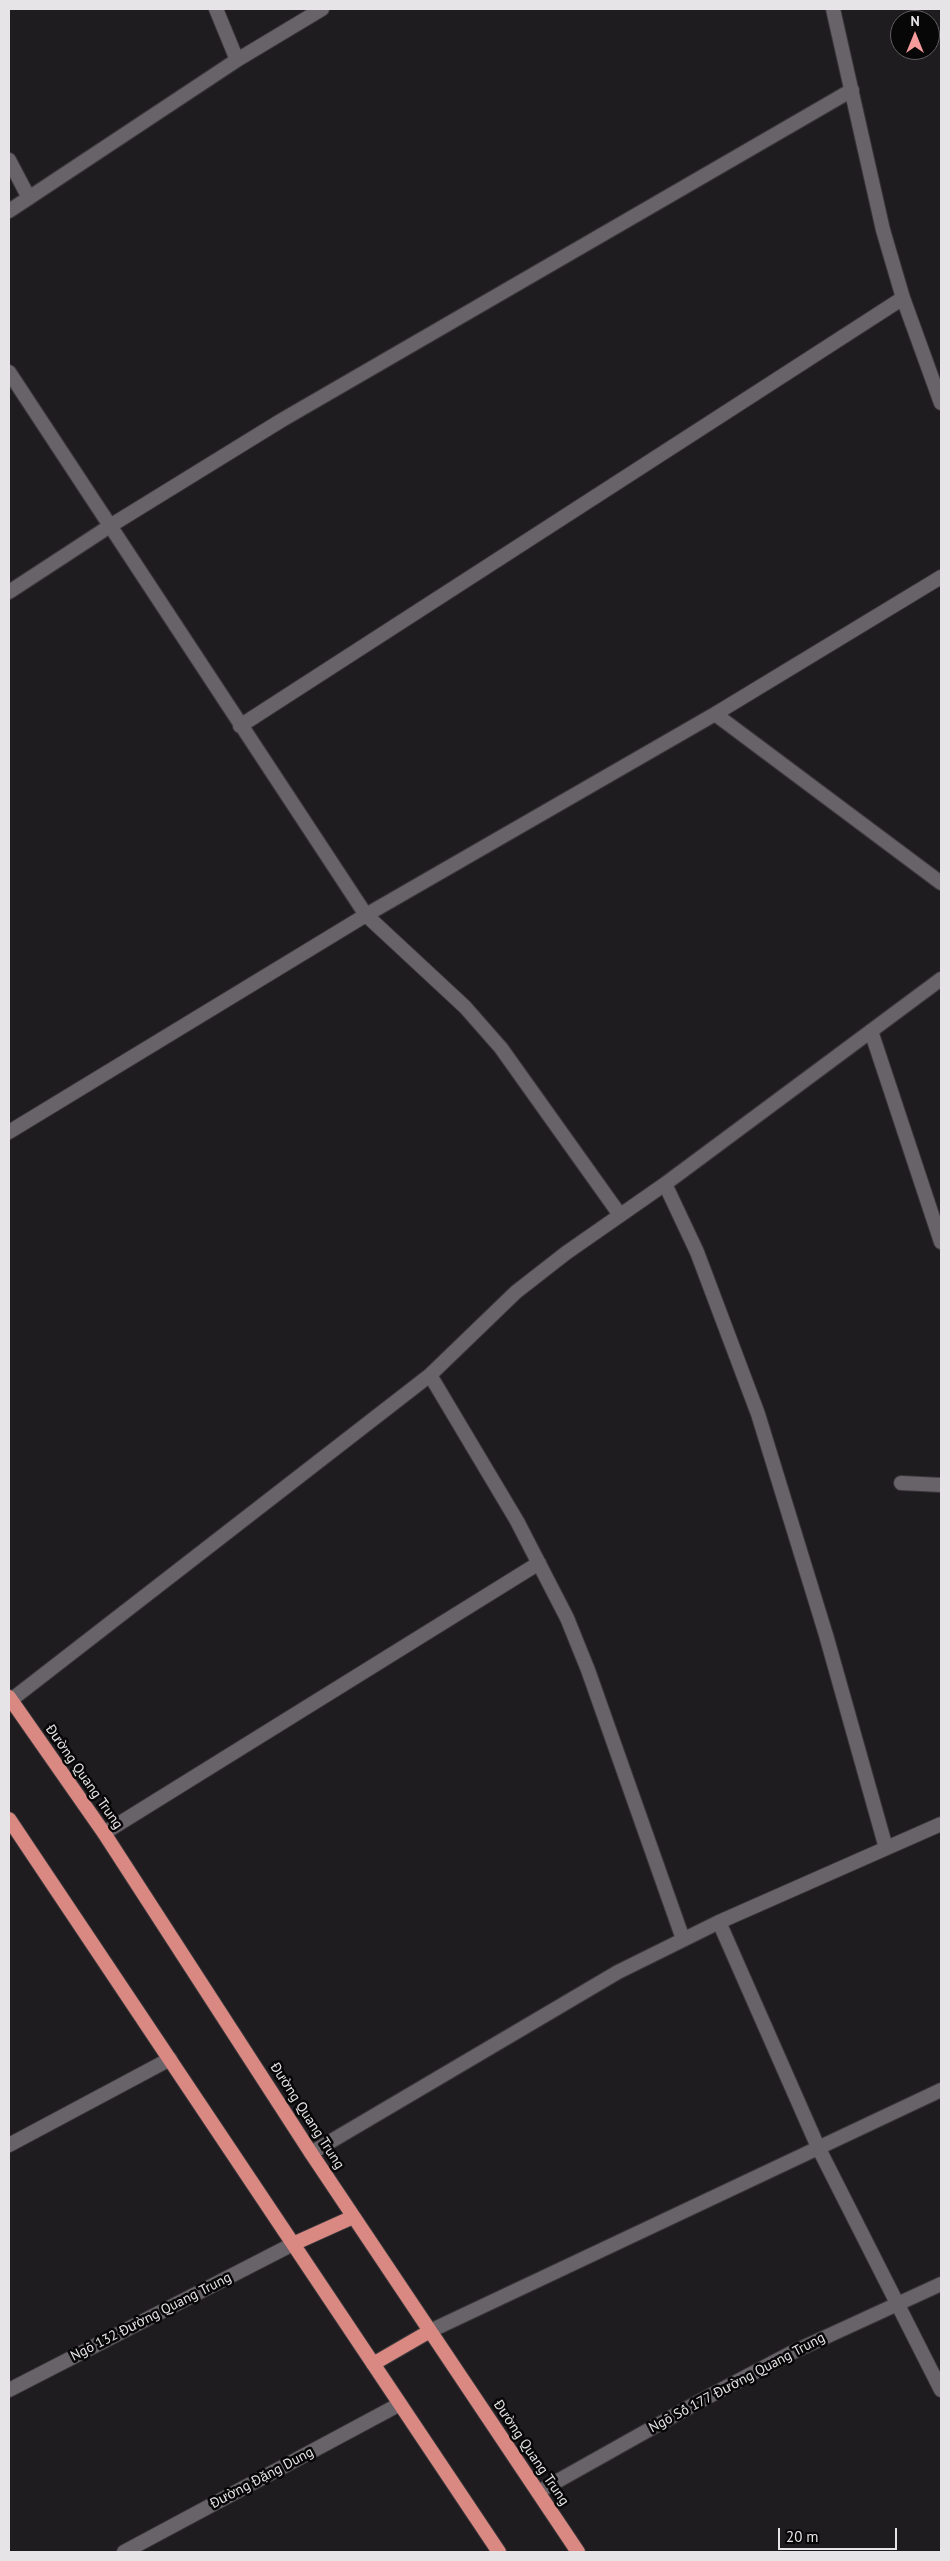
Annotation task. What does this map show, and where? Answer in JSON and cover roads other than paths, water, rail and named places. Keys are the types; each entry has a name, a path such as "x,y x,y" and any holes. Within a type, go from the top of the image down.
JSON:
{"highway":[{"name":"Đường Quang Trung","path":"10,1699 104,1833 311,2153 578,2552"},
{"path":"9,1819 499,2552"},
{"path":"293,2244 354,2216"},
{"path":"373,2364 430,2331"}],"street":[{"path":"216,9 237,60"},
{"path":"9,211 237,60 322,9"},
{"path":"833,9 883,230 903,298 941,403"},
{"path":"9,592 110,526 299,410 852,90"},
{"path":"9,160 29,198"},
{"path":"240,726 903,298"},
{"path":"9,372 366,915 465,1007 501,1048 620,1215"},
{"path":"9,1132 366,915 715,714 941,577"},
{"path":"715,714 941,883"},
{"path":"10,1699 430,1375 516,1292 566,1253 665,1184 941,980"},
{"path":"871,1031 941,1242"},
{"path":"665,1184 697,1252 758,1414 826,1635 886,1848"},
{"path":"430,1375 517,1521 567,1618 588,1670 683,1939"},
{"path":"901,1483 941,1485"},
{"path":"104,1833 539,1563"},
{"path":"311,2153 610,1977 719,1922 941,1824"},
{"path":"719,1922 818,2147 941,2390"},
{"path":"9,2145 170,2059"},
{"path":"430,2331 941,2090"},
{"name":"Ngõ 132 Đường Quang Trung","path":"9,2390 293,2244"},
{"name":"Ngõ Số 177 Đường Quang Trung","path":"538,2492 700,2401 793,2352 941,2284"},
{"name":"Đường Đặng Dung","path":"124,2552 400,2404"}]}
